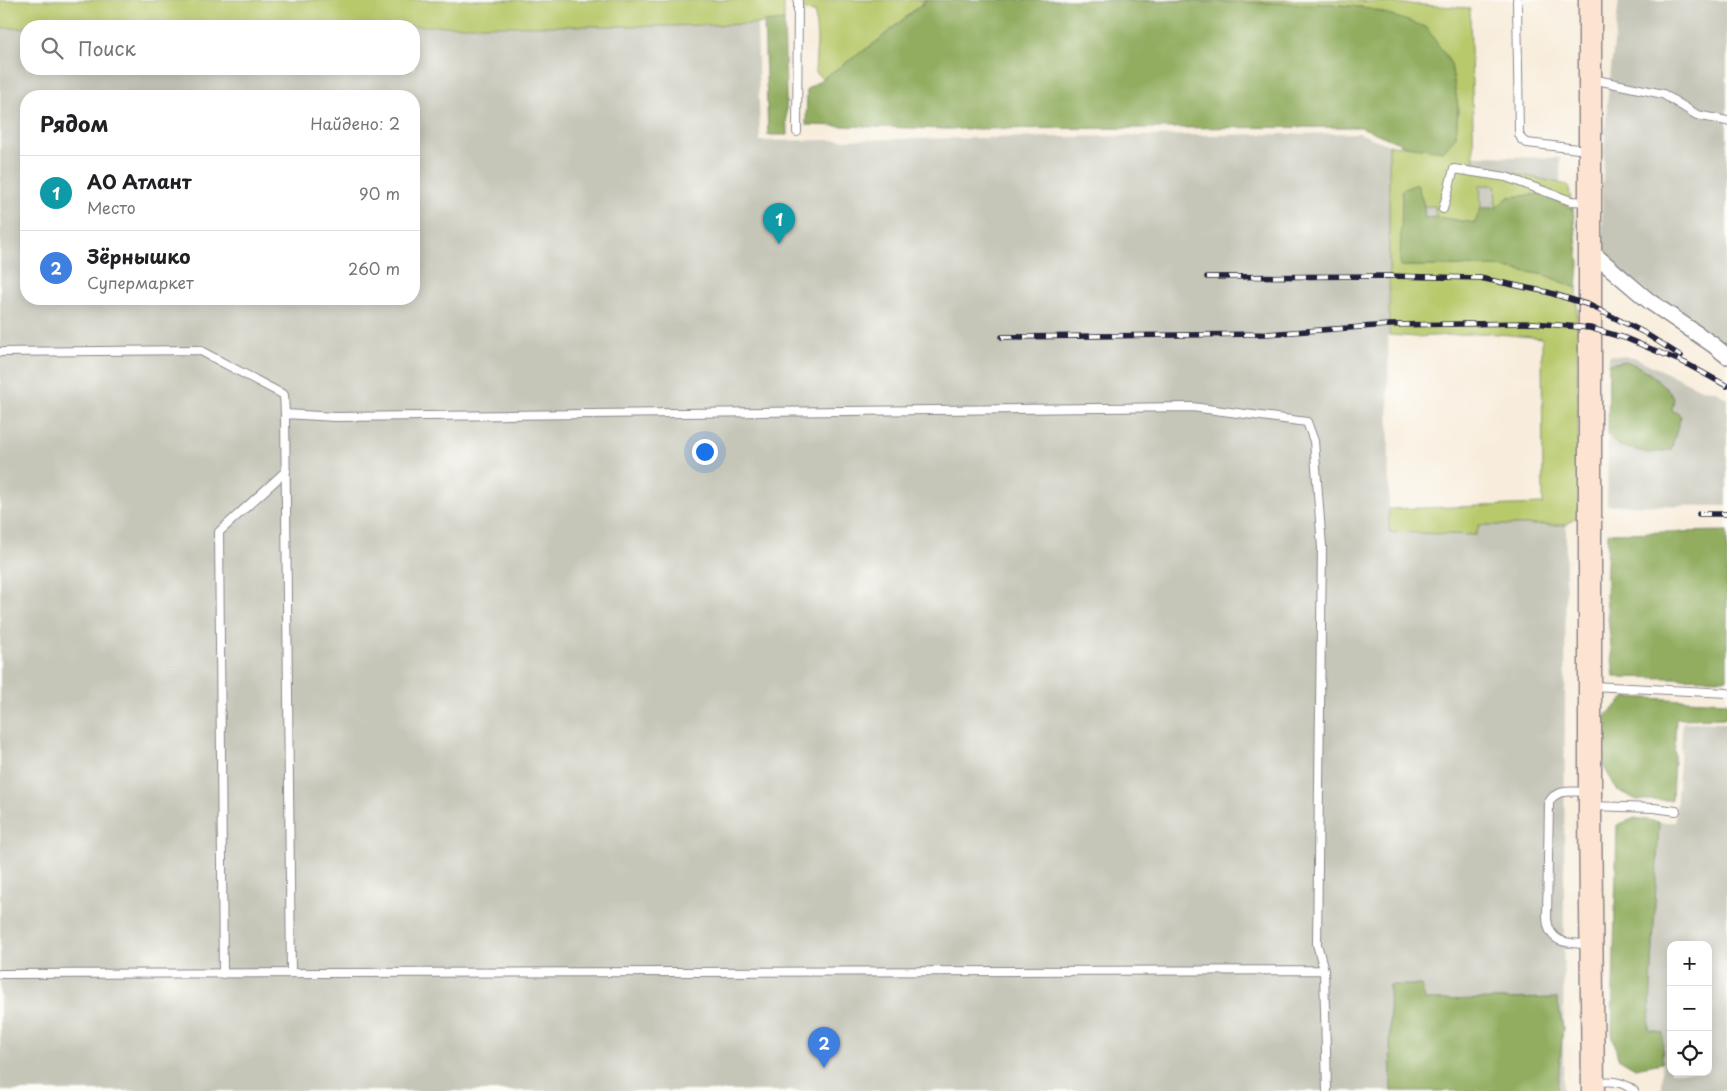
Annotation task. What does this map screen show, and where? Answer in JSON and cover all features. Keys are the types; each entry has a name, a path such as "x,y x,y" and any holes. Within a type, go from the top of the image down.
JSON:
{"street":[{"path":"1590,0 1590,799 1593,1087"},
{"path":"1589,250 1649,300 1727,356"}],"lane":[{"path":"797,132 798,0"},
{"path":"1517,0 1520,134 1522,140 1527,143 1589,150"},
{"path":"1590,79 1663,94 1697,115 1727,121"},
{"path":"1443,209 1454,169 1506,178 1571,201 1589,202"},
{"path":"0,352 199,350 284,394 291,974"},
{"path":"285,414 335,417 1192,407 1307,422 1314,441 1322,547 1317,944 1324,970 1327,1091"},
{"path":"222,974 219,532 286,471"},
{"path":"1590,686 1727,694"},
{"path":"1592,944 1569,944 1562,942 1551,932 1548,926 1549,802 1559,792 1590,799 1676,811"},
{"path":"0,974 1324,970"},
{"path":"1593,1087 1605,1081 1618,1082 1634,1091"}],"shaded area":[{"path":"1619,0 1727,0 1727,348 1657,300 1603,257 1602,192 1607,104"},
{"path":"757,24 760,141 1359,133 1389,145 1399,154 1560,158 1561,289 1388,276 1389,531 1476,535 1479,525 1566,525 1563,1091 0,1091 0,28 20,28 20,75 420,75 420,27"},
{"path":"1609,355 1633,357 1701,389 1715,390 1727,399 1727,506 1607,505"},
{"path":"1683,722 1727,723 1727,1091 1662,1091 1663,1033 1649,1030 1659,822 1675,822"}],"green space":[{"path":"0,0 784,0 784,20 757,24 420,26 420,20 20,20 20,28 0,28"},
{"path":"802,0 926,0 875,43 822,79 815,71 817,41 815,12 802,11"},
{"path":"927,0 1088,0 1331,4 1369,8 1426,27 1451,64 1458,107 1456,136 1443,151 1406,146 1361,127 947,129 806,125 807,89 875,43"},
{"path":"1088,0 1344,0 1470,8 1474,165 1568,185 1573,209 1542,194 1509,197 1496,208 1495,185 1480,185 1481,208 1475,223 1436,217 1435,206 1424,206 1417,184 1400,266 1494,266 1545,275 1577,288 1579,516 1566,525 1479,525 1476,535 1389,532 1389,509 1543,504 1542,338 1487,333 1417,337 1389,335 1389,145 1442,150 1456,136 1458,107 1451,64 1369,8 1331,4"},
{"path":"784,20 787,135 768,135 764,22"},
{"path":"1417,184 1424,206 1425,218 1436,217 1475,223 1481,208 1496,208 1509,197 1543,194 1573,209 1579,264 1577,288 1545,275 1494,266 1400,266 1402,190"},
{"path":"1626,361 1653,376 1674,398 1672,410 1681,416 1671,450 1649,453 1619,446 1608,434 1609,364"},
{"path":"1727,531 1727,679 1614,677 1606,597 1608,533"},
{"path":"1626,697 1727,702 1727,718 1676,719 1672,800 1637,800 1617,790 1603,765 1604,717"},
{"path":"1635,818 1659,822 1649,1030 1663,1033 1662,1063 1635,1068 1618,1058 1612,1034 1617,825"},
{"path":"1389,985 1422,985 1425,1000 1557,998 1563,1028 1557,1091 1391,1091"}],"railway":[{"path":"1207,277 1388,276 1480,278 1547,292 1589,305 1643,332 1681,356"},
{"path":"1002,337 1266,334 1389,325 1534,323 1590,328 1625,338 1685,363 1727,386"},
{"path":"1699,514 1727,514"}],"place":[{"name":"АО Атлант","path":"779,244"},
{"name":"Зёрнышко","path":"824,1068"}]}
